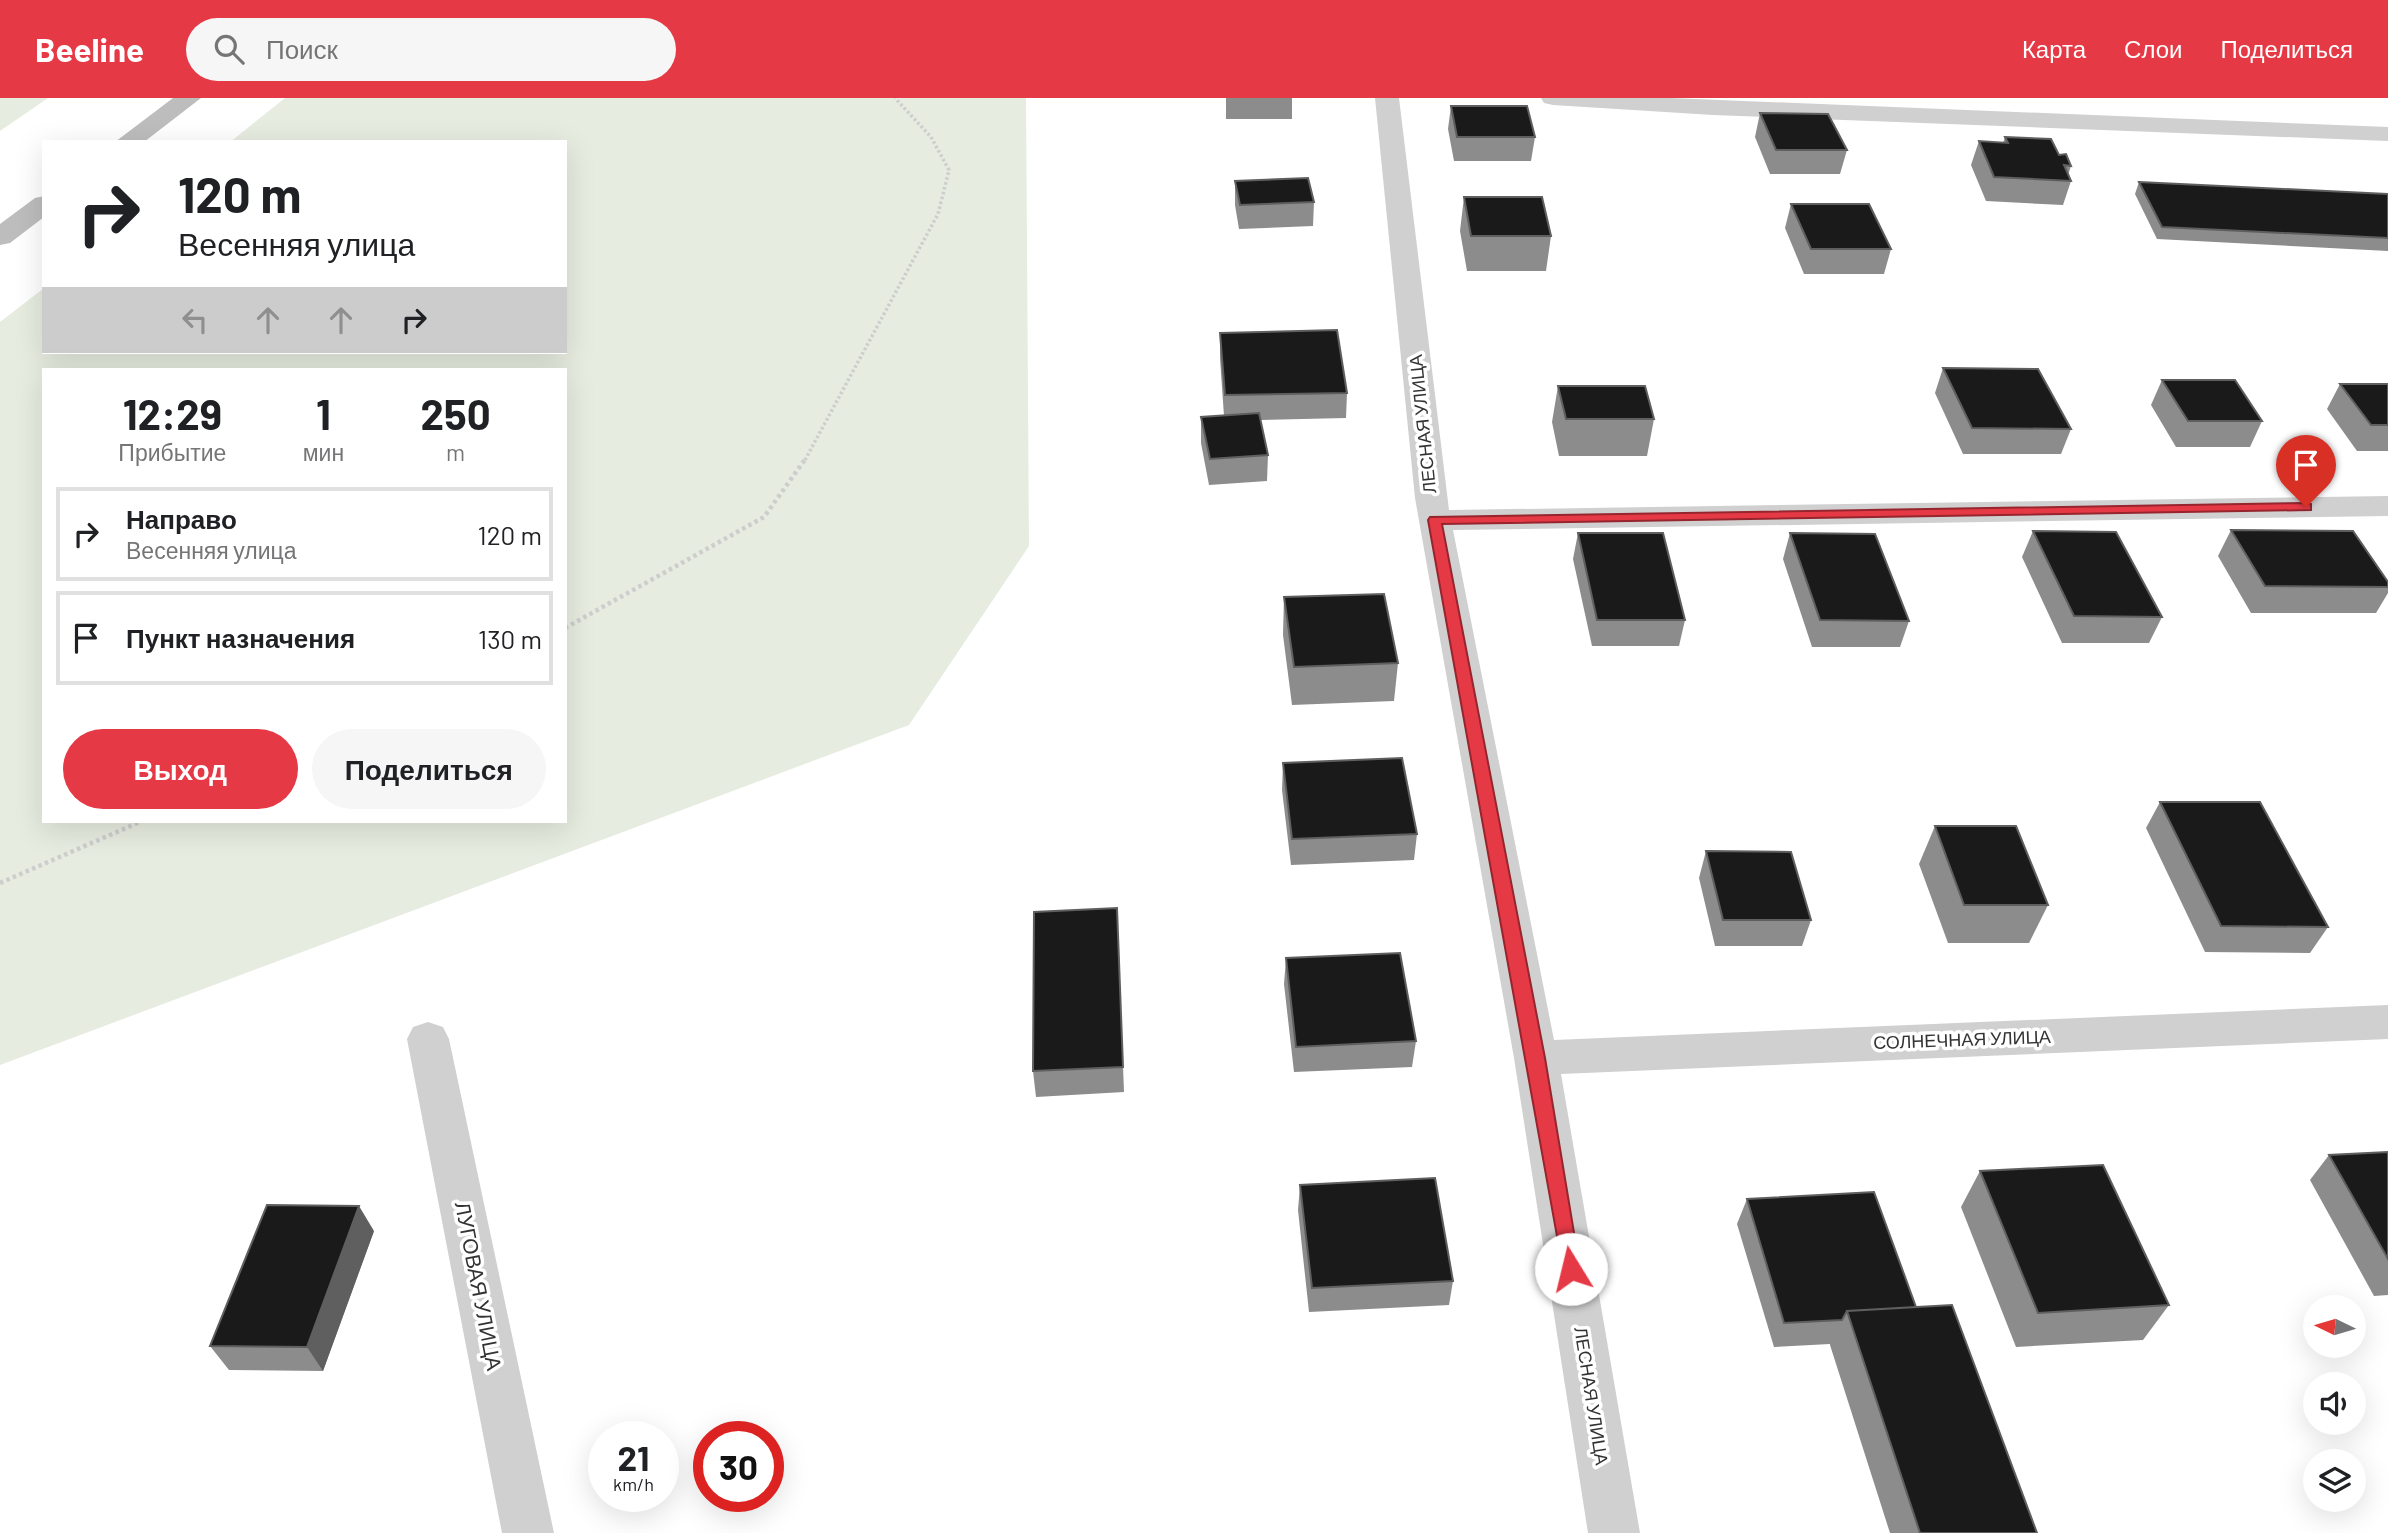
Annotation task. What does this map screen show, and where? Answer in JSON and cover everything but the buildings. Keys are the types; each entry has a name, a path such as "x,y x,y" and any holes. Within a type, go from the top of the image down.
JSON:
{"main road":[{"path":"130,140 172,98"},
{"path":"130,140 189,98"},
{"path":"0,237 42,206"}],"street":[{"name":"ЛЕСНАЯ УЛИЦА","path":"1387,98 1435,520 1536,1058 1614,1533"},
{"path":"1553,98 1713,108 2388,134"},
{"path":"1435,520 2388,506"},
{"name":"СОЛНЕЧНАЯ УЛИЦА","path":"1536,1058 2388,1022"},
{"name":"ЛУГОВАЯ УЛИЦА","path":"428,1039 528,1533"}],"path":[{"path":"567,627 764,517 811,451 938,214 949,170 931,137 895,98"},
{"path":"0,883 137,823"}],"shaded area":[{"path":"0,98 48,98 0,131"},
{"path":"285,98 1026,98 1029,546 909,725 0,1065 0,322 42,290 42,354 567,354 567,140 232,140"}],"route":[{"path":"1571,1269 1536,1058 1435,520 2306,507"}]}
